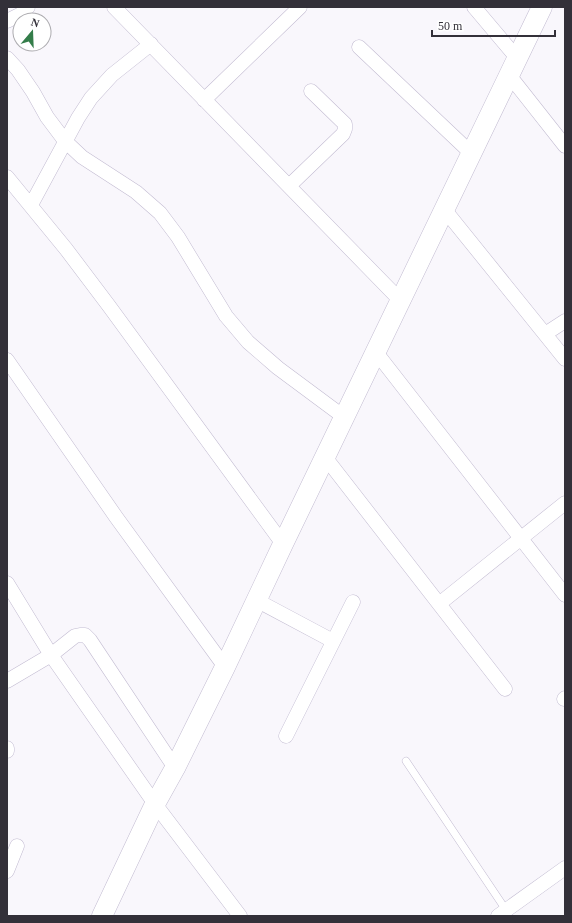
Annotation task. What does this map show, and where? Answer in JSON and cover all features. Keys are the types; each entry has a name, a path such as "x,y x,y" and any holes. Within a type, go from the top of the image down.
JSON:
{"street":[{"path":"7,21 21,14 28,7"},
{"path":"204,100 300,7"},
{"path":"474,7 565,146"},
{"path":"107,913 155,804 175,768 542,7"},
{"path":"120,9 150,44 400,300"},
{"path":"31,205 65,141 91,98 112,76 150,44"},
{"path":"359,47 471,153"},
{"path":"7,58 18,70 33,92 47,117 65,141 82,157 136,192 160,213 178,236 226,316 248,342 278,368 344,417"},
{"path":"289,186 344,134 345,124 311,91"},
{"path":"7,176 66,249 109,306 283,544"},
{"path":"444,209 565,359"},
{"path":"545,334 565,321"},
{"path":"376,352 565,595"},
{"path":"7,360 116,518 224,667"},
{"path":"325,457 505,689"},
{"path":"439,604 565,503"},
{"path":"7,583 51,655 155,804 240,916"},
{"path":"256,600 332,641"},
{"path":"286,736 332,641 353,602"},
{"path":"7,681 51,655 75,636 85,635 90,640 175,768"},
{"path":"7,871 17,846"},
{"path":"502,913 565,868"}],"lane":[{"path":"406,761 502,913"}]}
